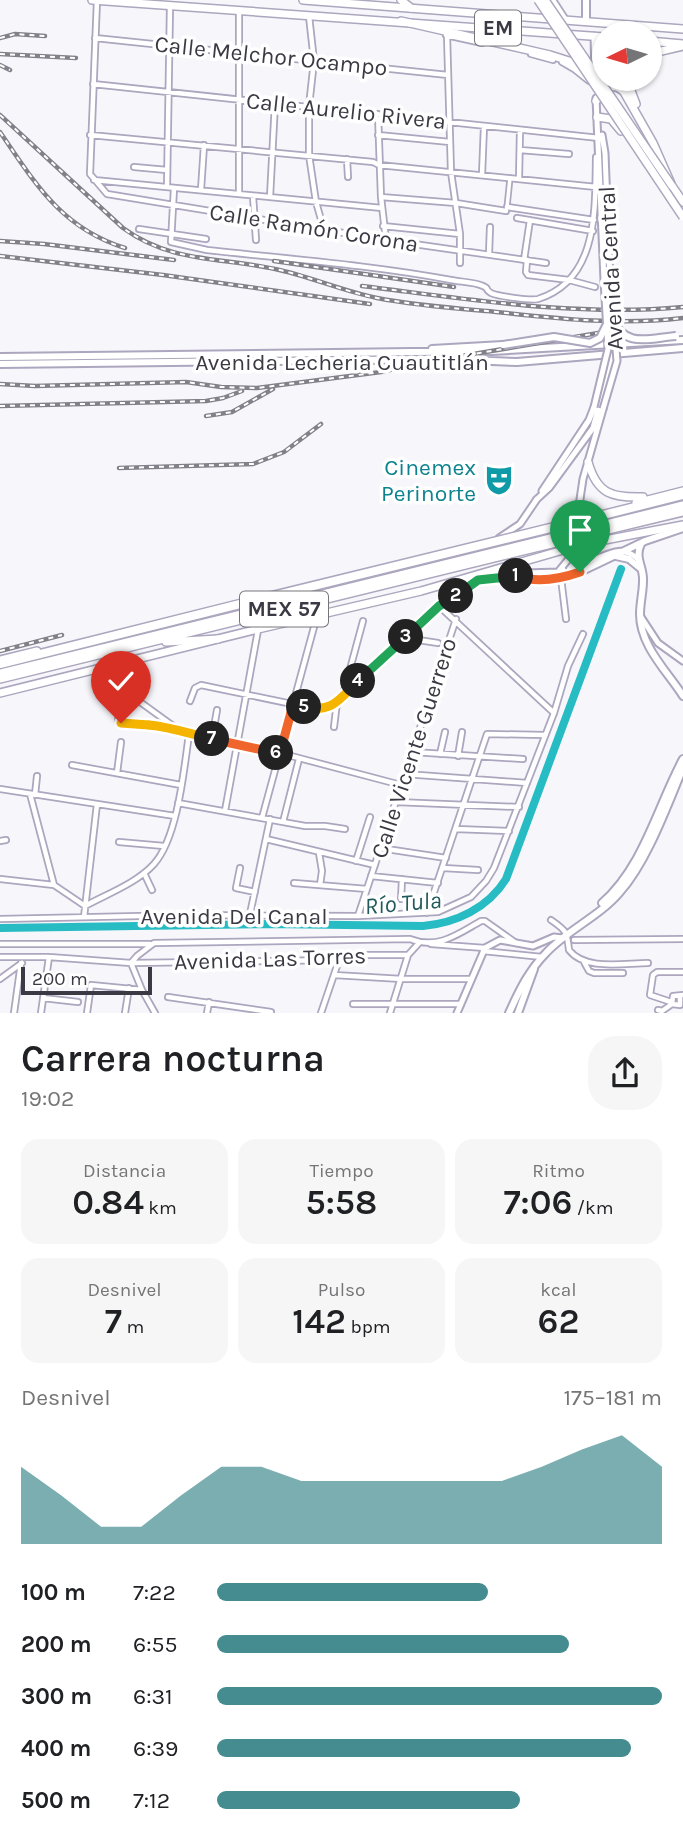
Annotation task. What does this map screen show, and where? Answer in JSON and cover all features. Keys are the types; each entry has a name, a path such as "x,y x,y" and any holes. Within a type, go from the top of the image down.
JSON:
{"highway":[{"path":"0,662 683,493"}],"main road":[{"name":"EM","path":"94,0 592,36"},
{"name":"EM","path":"305,0 683,29"},
{"path":"401,0 411,8"},
{"path":"538,0 683,218"},
{"path":"545,0 683,202"},
{"path":"586,0 586,21"},
{"path":"401,21 569,61 589,75"},
{"path":"662,43 683,45"},
{"path":"662,51 683,45"},
{"path":"596,101 606,88 613,86 621,89 655,147"},
{"path":"632,91 672,186"},
{"path":"597,121 611,119 619,127 672,207 683,218"},
{"path":"612,318 618,331 628,338 681,337"},
{"path":"420,352 440,347 503,345 554,337 590,343 600,338 607,324"},
{"name":"Avenida Lecheria Cuautitlán","path":"0,364 613,345 681,337"},
{"name":"Avenida Lecheria Cuautitlán","path":"0,357 168,360 432,359 517,362 683,348"},
{"path":"588,462 592,475 606,492 617,497 657,497"},
{"path":"188,627 270,596 365,570 657,497 683,493"},
{"name":"MEX 57","path":"0,679 569,544 683,505"},
{"name":"MEX 57","path":"583,537 683,512"},
{"path":"480,577 515,576 538,580 561,578 683,526"},
{"path":"583,537 683,526"},
{"path":"645,541 639,547 638,559 643,582 641,627 649,646 683,696"},
{"path":"0,694 480,577 569,544"},
{"name":"MEX 57","path":"0,673 461,559 569,544"},
{"path":"615,555 629,559 641,570"},
{"path":"365,570 461,559"},
{"path":"144,644 218,639"},
{"path":"667,801 683,759"},
{"path":"509,1013 523,983 543,957 615,892 652,835 683,768"},
{"path":"519,1013 534,969"}],"street":[{"path":"94,0 95,38 90,135 92,178 382,208"},
{"path":"538,0 548,18"},
{"path":"553,0 566,20"},
{"path":"167,187 170,5"},
{"path":"239,9 239,194"},
{"path":"308,14 314,61 309,106 309,155 316,202 324,230"},
{"path":"433,28 447,35 559,61 583,75 592,86"},
{"path":"447,35 451,172 460,234 460,263"},
{"name":"Calle Melchor Ocampo","path":"95,38 448,75"},
{"name":"Calle Aurelio Rivera","path":"93,84 599,138"},
{"name":"Avenida Central","path":"588,462 617,362 607,280 596,91"},
{"path":"270,197 275,103"},
{"path":"378,114 381,197 386,240"},
{"name":"Avenida Central","path":"536,500 589,420 607,360 605,153 597,121"},
{"path":"482,175 484,126"},
{"path":"519,178 520,130"},
{"name":"Calle Aurelio Rivera","path":"90,135 309,155 373,162 379,165 596,187"},
{"path":"378,135 450,142"},
{"path":"174,188 171,242 207,250 440,278 483,286 492,293 534,300 569,280 583,261 593,231 596,151 599,138"},
{"path":"201,190 204,145"},
{"path":"520,150 569,154"},
{"path":"347,159 348,177"},
{"path":"134,167 167,170"},
{"name":"Calle Ramón Corona","path":"92,178 111,196 546,263"},
{"path":"506,209 510,178"},
{"path":"253,196 256,240"},
{"path":"381,197 594,220"},
{"path":"517,218 593,231"},
{"path":"530,220 526,274 595,286"},
{"path":"383,226 460,234"},
{"path":"489,255 490,227"},
{"path":"139,229 206,239"},
{"path":"499,538 520,524 593,428 613,354 613,345"},
{"path":"566,619 561,578 588,462 585,441"},
{"path":"569,544 579,562 584,563 609,552 624,551 638,559"},
{"path":"515,576 524,573 554,573 563,569"},
{"path":"190,701 197,686 323,709 337,702 439,606 467,590 480,577"},
{"path":"439,606 554,713"},
{"path":"640,614 658,643 683,661"},
{"path":"262,818 317,615"},
{"name":"Calle Vicente Guerrero","path":"358,916 456,620"},
{"path":"343,696 363,621"},
{"path":"225,811 258,629"},
{"name":"Avenida Del Canal","path":"0,919 250,914 358,916 438,912 454,906 471,897 494,869 583,634"},
{"path":"405,638 438,643"},
{"path":"95,670 188,734 280,753 401,785"},
{"path":"121,688 118,721 176,728"},
{"path":"334,727 337,702"},
{"path":"212,739 217,710"},
{"path":"440,754 445,732"},
{"path":"458,756 462,732"},
{"path":"427,913 488,732 545,735"},
{"path":"85,906 144,873 155,863 175,816 188,734"},
{"path":"117,773 121,742"},
{"path":"413,752 523,759"},
{"path":"283,822 299,759"},
{"path":"72,765 181,785"},
{"path":"405,774 527,783"},
{"path":"37,776 32,794 54,885"},
{"path":"0,789 175,816"},
{"path":"396,802 519,807"},
{"path":"178,803 305,826 325,825 345,829"},
{"path":"84,918 97,804"},
{"path":"356,861 370,817"},
{"path":"250,914 270,819"},
{"path":"456,829 509,831"},
{"path":"266,839 375,865"},
{"path":"119,842 164,846"},
{"path":"380,849 446,858"},
{"path":"319,853 322,874 320,886"},
{"path":"240,868 236,888 255,892"},
{"path":"443,868 478,870"},
{"path":"144,873 152,890"},
{"path":"371,876 438,883"},
{"path":"0,879 54,885 85,906"},
{"path":"401,899 402,879"},
{"path":"294,883 367,889"},
{"path":"551,920 567,937 571,954 584,961 648,963"},
{"path":"390,1013 408,956 420,943 454,938 485,921 518,944"},
{"path":"457,1013 484,950 494,942 505,939 518,944 539,946 554,937 683,939"},
{"path":"0,944 410,939 420,943 543,957"},
{"path":"151,944 131,963 155,1013"},
{"name":"Avenida Las Torres","path":"0,957 48,957 131,963 339,961 361,955 408,956"},
{"path":"41,1013 48,957"},
{"path":"0,979 29,958"},
{"path":"321,1013 339,961"},
{"path":"584,961 589,971 594,973 623,973"},
{"path":"14,1013 21,963"},
{"path":"658,1010 663,1012 672,1003 673,996 682,999 677,1006 672,1003 650,995 653,975 657,972 683,972"},
{"path":"334,975 471,979"},
{"path":"87,1013 92,985 142,990"},
{"path":"125,1013 129,988"},
{"path":"168,997 271,1012"},
{"path":"43,998 78,1002"},
{"path":"207,1013 209,1002"},
{"path":"353,1004 461,1004"}],"waterway":[{"name":"Río Tula","path":"0,928 269,924 423,926 459,917 481,906 506,879 621,569"}],"railway":[{"path":"0,38 15,34 45,36"},
{"path":"0,54 76,58"},
{"path":"0,65 10,70"},
{"path":"0,115 123,228 141,239 178,253 275,269 364,295 418,304 585,320 683,318"},
{"path":"0,132 38,186 67,216 83,229 125,248"},
{"path":"0,241 174,260"},
{"path":"0,256 163,275 370,304"},
{"path":"274,261 454,287"},
{"path":"362,286 562,308 643,310 683,307"},
{"path":"0,384 35,386 186,382 257,388 381,372 616,330"},
{"path":"206,416 232,412 273,389"},
{"path":"0,406 206,401 242,391"},
{"path":"119,468 253,464 284,452 321,424"},
{"path":"0,651 62,635"}],"place":[{"name":"Cinemex Perinorte","path":"499,480"}],"route":[{"path":"121,723 176,728 188,734 280,753 293,705 316,709 330,707 439,606 467,590 478,580 515,576 538,580 561,578 580,572"}]}
